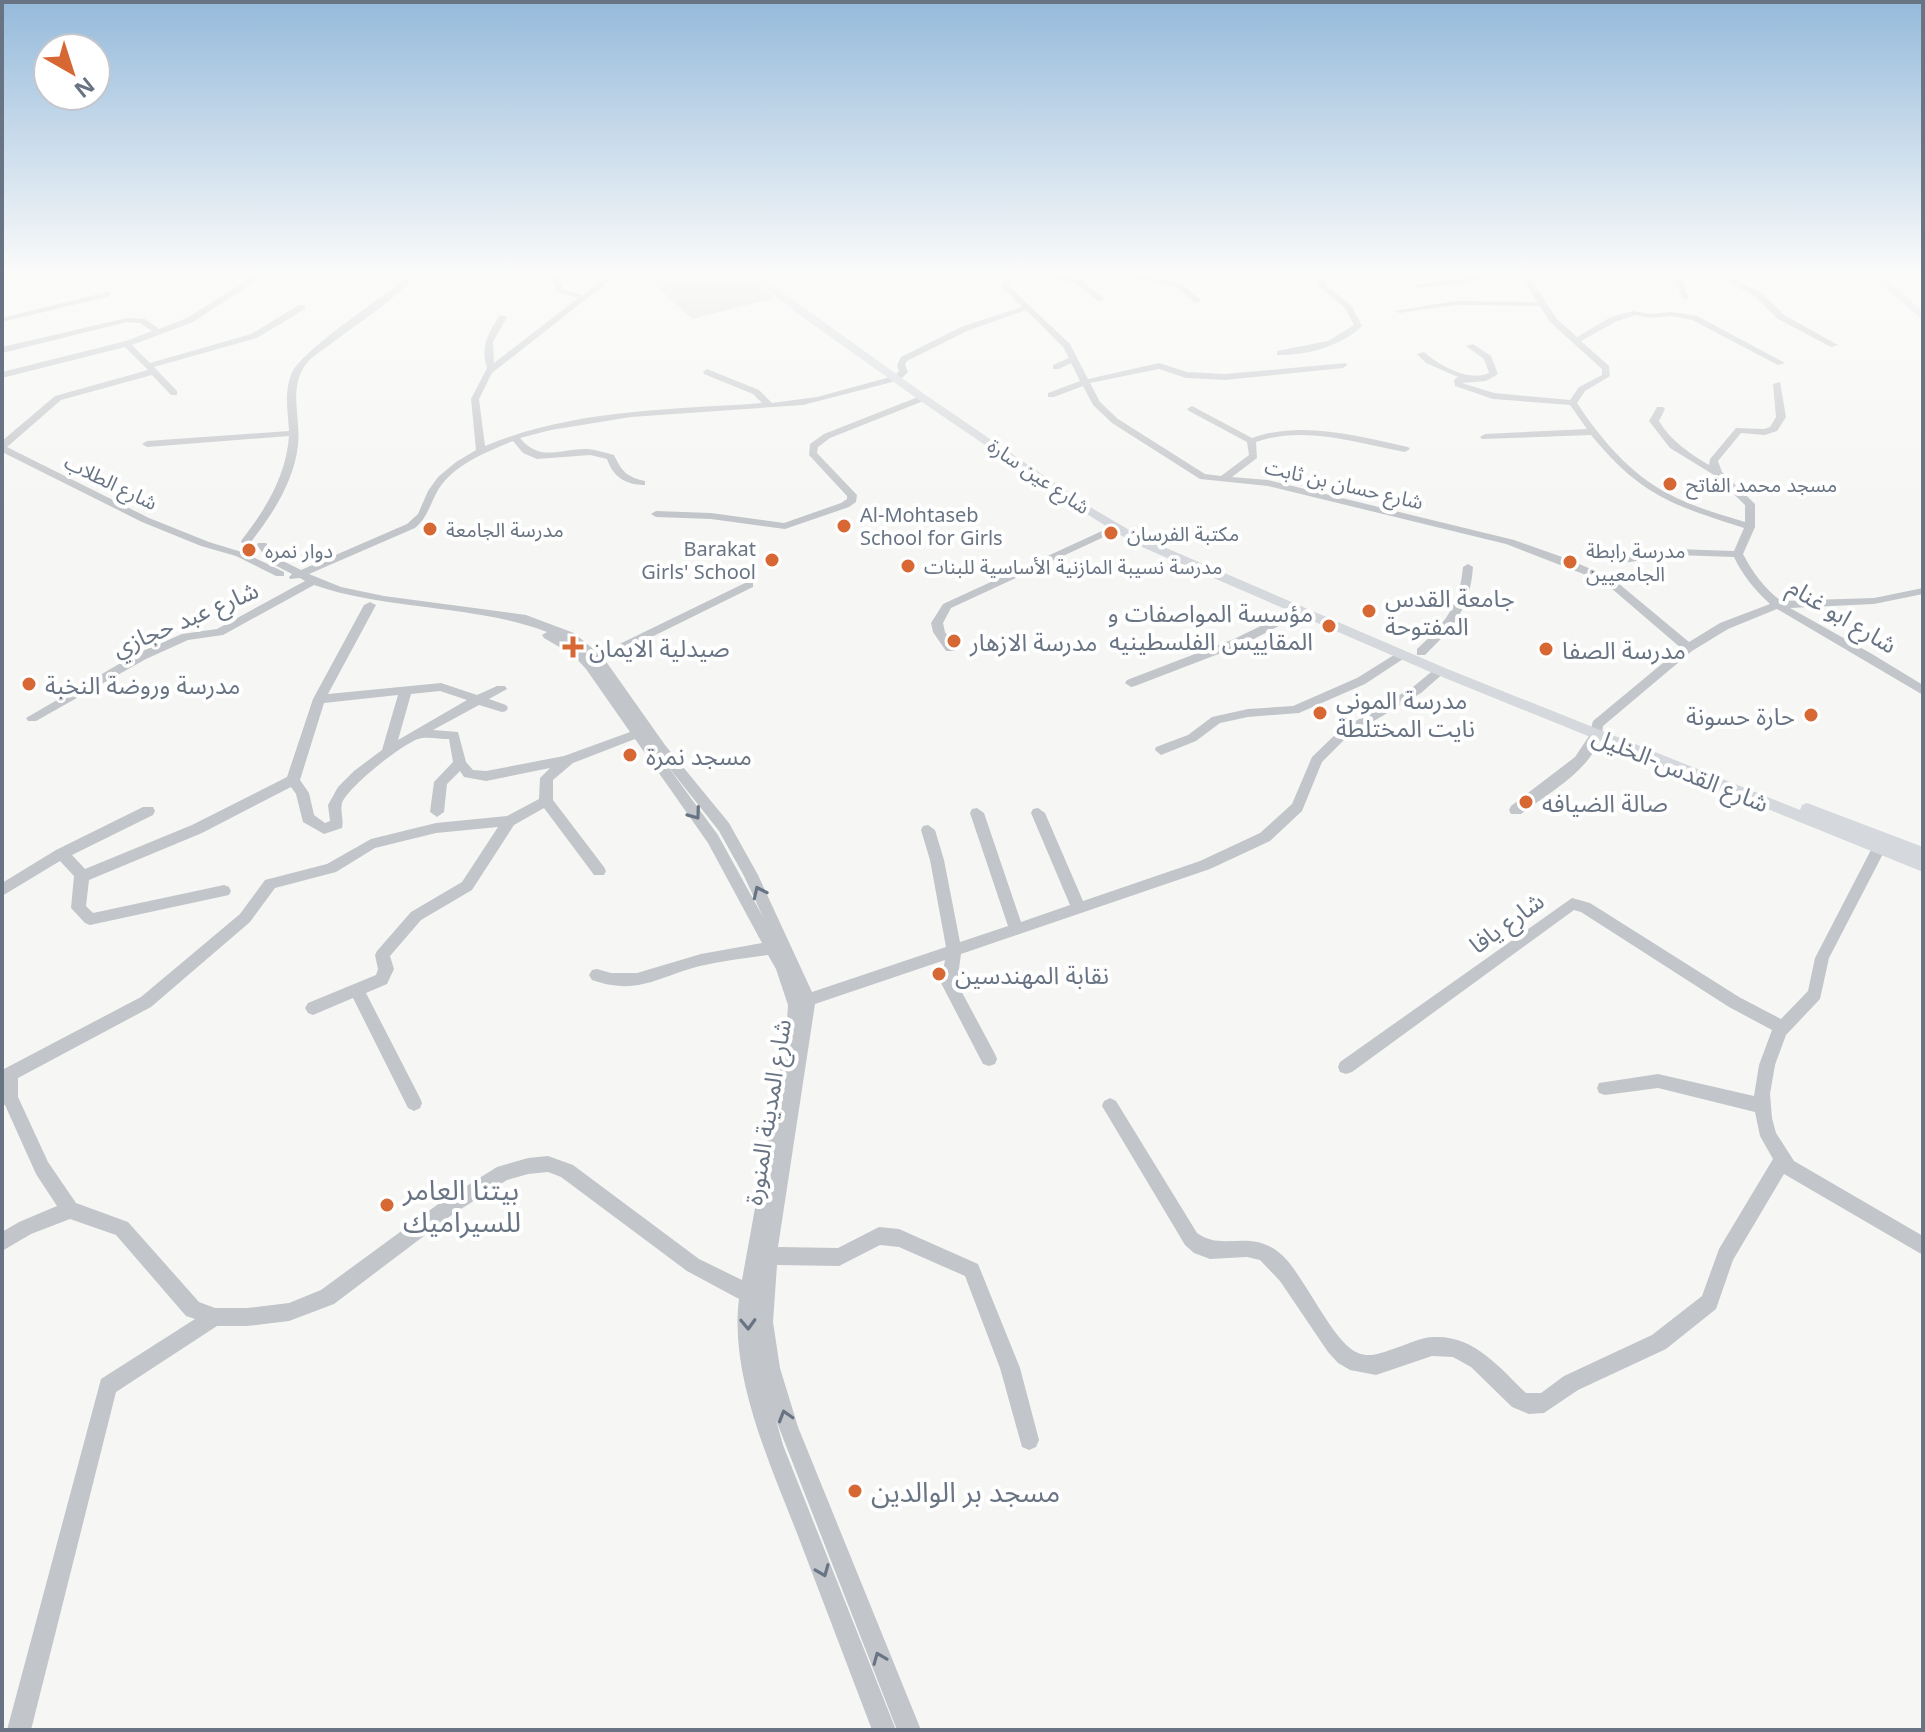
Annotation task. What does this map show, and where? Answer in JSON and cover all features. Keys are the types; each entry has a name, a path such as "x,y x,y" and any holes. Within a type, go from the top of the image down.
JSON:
{"main road":[{"name":"شارع عين سارة","path":"868,355 1102,511 1146,537 1421,652 1442,666"},
{"name":"شارع عين سارة","path":"873,355 900,375 923,398 1115,528 1300,611 1402,654 1442,666"},
{"name":"شارع القدس-الخليل","path":"1442,666 1878,850 1923,866"},
{"name":"شارع القدس-الخليل","path":"1598,730 1923,853"}],"street":[{"path":"2,375 83,355"},
{"path":"138,355 174,393"},
{"path":"2,447 58,398 196,355"},
{"path":"248,547 283,479 293,446 291,385 302,362 311,355"},
{"path":"486,355 492,369"},
{"path":"481,451 475,399 479,385 492,369 511,355"},
{"path":"900,375 904,359 913,355"},
{"name":"شارع حسان بن ثابت","path":"1071,355 1096,403 1115,421 1203,477 1268,483 1510,542 1608,580 1688,648"},
{"path":"1422,355 1468,379"},
{"path":"1483,355 1494,372 1486,378 1456,382 1493,396 1573,403"},
{"path":"1573,403 1582,389 1608,372 1593,355"},
{"path":"1765,355 1781,363"},
{"path":"1056,367 1073,359"},
{"path":"1051,395 1085,382 1159,366 1186,375 1225,377 1343,365"},
{"path":"707,372 756,392 769,405"},
{"name":"شارع عبد حجازي","path":"32,718 152,652 186,637 219,632 302,580 411,526 425,513 431,495 444,477 481,451 516,439 608,419 794,404 900,375"},
{"path":"1717,473 1713,461 1739,430 1765,432 1774,429 1781,417 1777,384"},
{"path":"656,514 711,516 785,526 845,505 851,501 852,495 812,453 813,446 827,436 923,398"},
{"path":"1573,403 1593,432 1650,488 1696,509 1750,527"},
{"path":"1192,409 1251,441"},
{"path":"1623,560 1675,552 1738,554 1750,527 1750,504 1717,473 1673,448 1662,437 1654,421 1660,409"},
{"path":"1251,441 1264,434 1281,432 1405,449"},
{"path":"1485,437 1593,432"},
{"path":"147,444 293,433"},
{"path":"516,439 526,451 537,456 590,452 611,457 613,467 624,480 642,483"},
{"path":"1224,478 1254,456 1251,441"},
{"name":"شارع الطلاب","path":"2,447 205,546 248,547"},
{"path":"950,648 937,623 947,606 1115,528"},
{"name":"شارع المدينة المنورة","path":"248,547 302,580 370,605 505,622 547,635 577,652 713,839 783,968 796,1005 757,1298 764,1322 770,1368 788,1427 909,1730"},
{"name":"شارع المدينة المنورة","path":"248,547 302,580 384,599 522,618 570,636 598,659 661,748 724,827 751,875 808,1000 768,1256 757,1298 746,1321 755,1382 773,1445 884,1730"},
{"name":"شارع ابو غنام","path":"1738,554 1744,569 1778,605 1818,632 1871,658 1923,691"},
{"path":"1421,652 1450,625 1467,586 1468,567"},
{"path":"598,659 749,585"},
{"path":"1516,810 1590,751 1598,730 1688,648 1724,626 1778,605 1874,601 1923,591"},
{"path":"83,876 197,829 293,780 319,699 370,605"},
{"path":"1131,683 1238,642 1300,611"},
{"path":"1161,750 1192,738 1216,720 1248,713 1295,710 1361,681 1402,654"},
{"path":"808,1000 1205,865 1265,837 1297,807 1317,760 1343,734 1417,690 1442,666"},
{"path":"319,699 448,687 502,708"},
{"path":"388,752 406,689"},
{"path":"293,780 302,793 308,818 324,829 337,824 335,804 349,783 417,734 501,689"},
{"path":"417,734 454,735 460,763 469,774 486,776 568,760 636,734"},
{"path":"568,760 547,778 546,801 599,871"},
{"path":"437,812 441,782 460,763"},
{"path":"546,801 509,821 436,828 371,844 331,868 270,884 245,918 146,1002 10,1074 6,1097 42,1168 70,1210 122,1228 193,1309 215,1317 289,1312 327,1297 447,1208 503,1173 548,1164 567,1171 693,1265 757,1298"},
{"path":"2,890 61,854 148,811"},
{"path":"977,813 1016,929"},
{"path":"1038,813 1079,908"},
{"path":"313,1008 382,979 386,969 382,955 416,916 467,886 509,821"},
{"path":"928,830 937,860 954,951 949,983 989,1059"},
{"path":"1878,850 1822,958 1815,994 1783,1028 1767,1065 1763,1106 1768,1136 1782,1161 1802,1177 1923,1246"},
{"path":"61,854 80,868 83,876 78,908 90,919 224,891"},
{"name":"شارع يافا","path":"1346,1067 1572,904 1585,907 1734,1002 1783,1028"},
{"path":"597,975 609,981 637,982 699,961 771,948"},
{"path":"357,990 414,1103"},
{"path":"1605,1088 1658,1081 1763,1106"},
{"path":"1110,1106 1191,1239 1212,1252 1245,1247 1268,1255 1345,1356 1357,1363 1376,1365 1432,1346 1455,1348 1478,1360 1514,1397 1534,1405 1544,1403 1571,1383 1659,1342 1709,1302 1725,1255 1782,1161"},
{"path":"2,1242 25,1228 70,1210"},
{"path":"768,1256 839,1257 879,1236 899,1238 972,1270 1010,1368 1029,1440"},
{"path":"19,1730 108,1386 215,1317"}],"place":[{"name":"مسجد محمد الفاتح","path":"1670,484"},
{"name":"Al-Mohtaseb School for Girls","path":"844,526"},
{"name":"مدرسة الجامعة","path":"430,529"},
{"name":"مكتبة الفرسان","path":"1111,533"},
{"name":"دوار نمره","path":"249,550"},
{"name":"Barakat Girls' School","path":"772,560"},
{"name":"مدرسة رابطة الجامعيين","path":"1570,562"},
{"name":"مدرسة نسيبة المازنية الأساسية للبنات","path":"908,566"},
{"name":"جامعة القدس المفتوحة","path":"1369,611"},
{"name":"مؤسسة المواصفات و المقاييس الفلسطينيه","path":"1329,626"},
{"name":"مدرسة الازهار","path":"954,641"},
{"name":"صيدلية الايمان","path":"573,647"},
{"name":"مدرسة الصفا","path":"1546,649"},
{"name":"مدرسة وروضة النخبة","path":"29,684"},
{"name":"مدرسة الموني نايت المختلطة","path":"1320,713"},
{"name":"حارة حسونة","path":"1811,715"},
{"name":"مسجد نمرة","path":"630,755"},
{"name":"صالة الضيافه","path":"1526,802"},
{"name":"نقابة المهندسين","path":"939,974"},
{"name":"بيتنا العامر للسيراميك","path":"387,1205"},
{"name":"مسجد بر الوالدين","path":"855,1491"}]}
